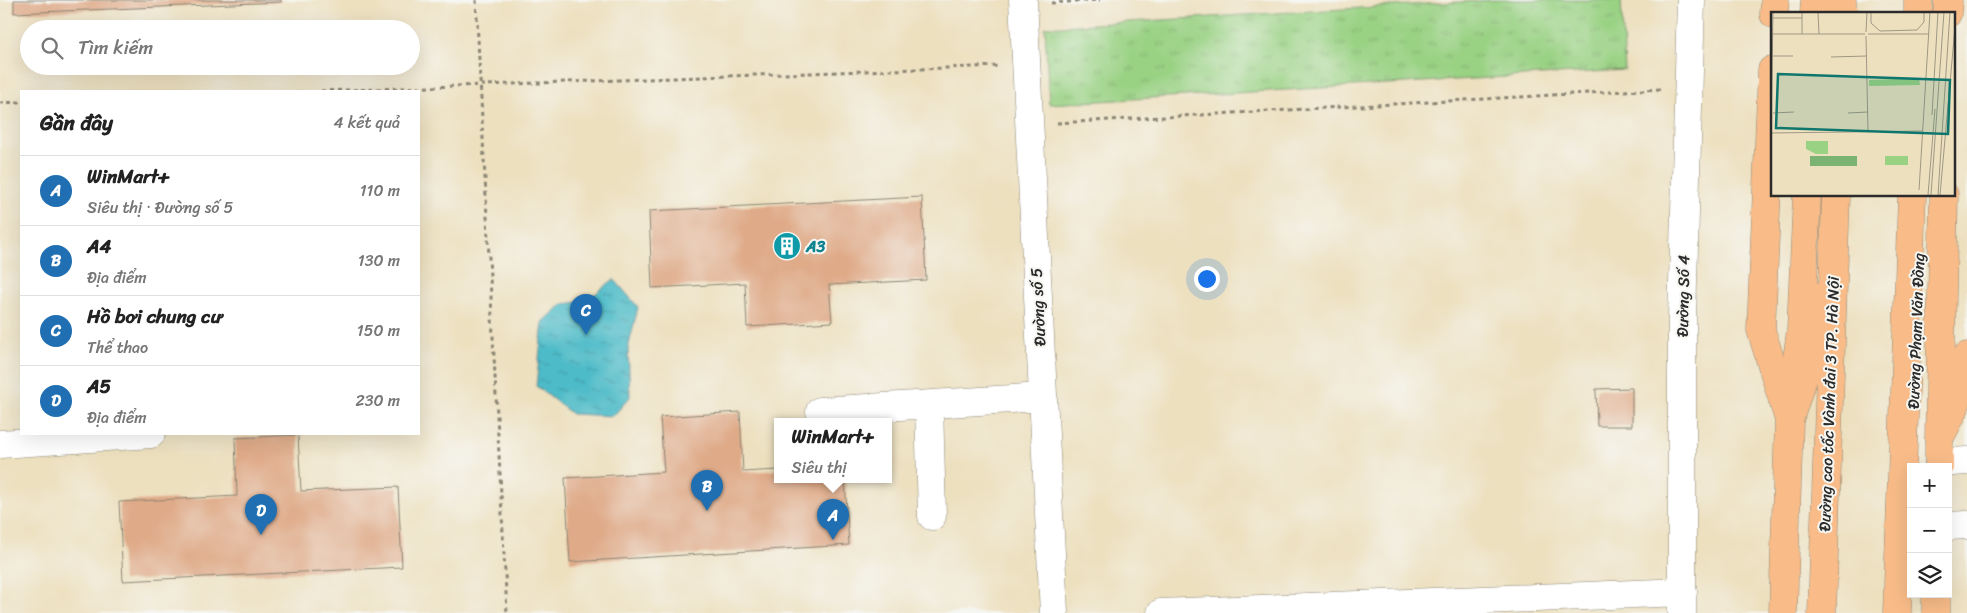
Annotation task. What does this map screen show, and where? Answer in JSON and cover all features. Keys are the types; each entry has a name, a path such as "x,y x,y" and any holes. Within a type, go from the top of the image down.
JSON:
{"main road":[{"path":"1771,94 1761,330 1789,420"},
{"path":"1783,613 1789,420 1801,330 1807,196"},
{"path":"1789,420 1823,314 1828,196"},
{"name":"Đường cao tốc Vành đai 3 TP. Hà Nội","path":"1822,613 1836,196"},
{"path":"1898,613 1912,196"},
{"name":"Đường Phạm Văn Đồng","path":"1912,463 1920,196"},
{"path":"1939,456 1944,196"},
{"path":"1939,456 1966,370"},
{"path":"1908,613 1911,508"},
{"path":"1936,598 1936,613"}],"street":[{"name":"Đường Số 4","path":"1682,602 1682,318 1691,0"},
{"name":"Đường số 5","path":"1023,2 1054,613"},
{"path":"820,411 1043,397"},
{"path":"928,405 932,516"},
{"path":"0,444 137,435"},
{"path":"1939,456 1967,461"},
{"path":"1952,526 1967,525"},
{"path":"1160,613 1682,602"}],"path":[{"path":"476,0 507,613"},
{"path":"1023,2 1100,0"},
{"path":"348,90 1026,65"},
{"path":"1029,125 1689,88"},
{"path":"0,103 20,102"}],"green space":[{"path":"1493,0 1621,0 1625,70 1049,104 1045,27"}],"water":[{"path":"614,279 638,307 628,349 630,397 613,416 572,414 536,386 543,322 563,304 586,301"}],"building":[{"path":"14,0 281,0 281,2 14,13"},
{"name":"A3","path":"922,197 926,280 829,285 832,322 747,327 745,283 652,288 649,211"},
{"path":"1632,388 1632,426 1597,426 1596,389"},
{"path":"740,412 743,472 774,470 774,483 845,483 849,545 570,562 565,478 664,472 660,417"},
{"path":"298,435 301,491 398,487 402,567 123,581 119,502 237,496 235,438"}],"place":[{"name":"A3","path":"787,246"},
{"name":"Hồ bơi chung cư","path":"586,335"},
{"name":"A4","path":"707,511"},
{"name":"A5","path":"261,535"},
{"name":"WinMart+","path":"833,540"}]}
